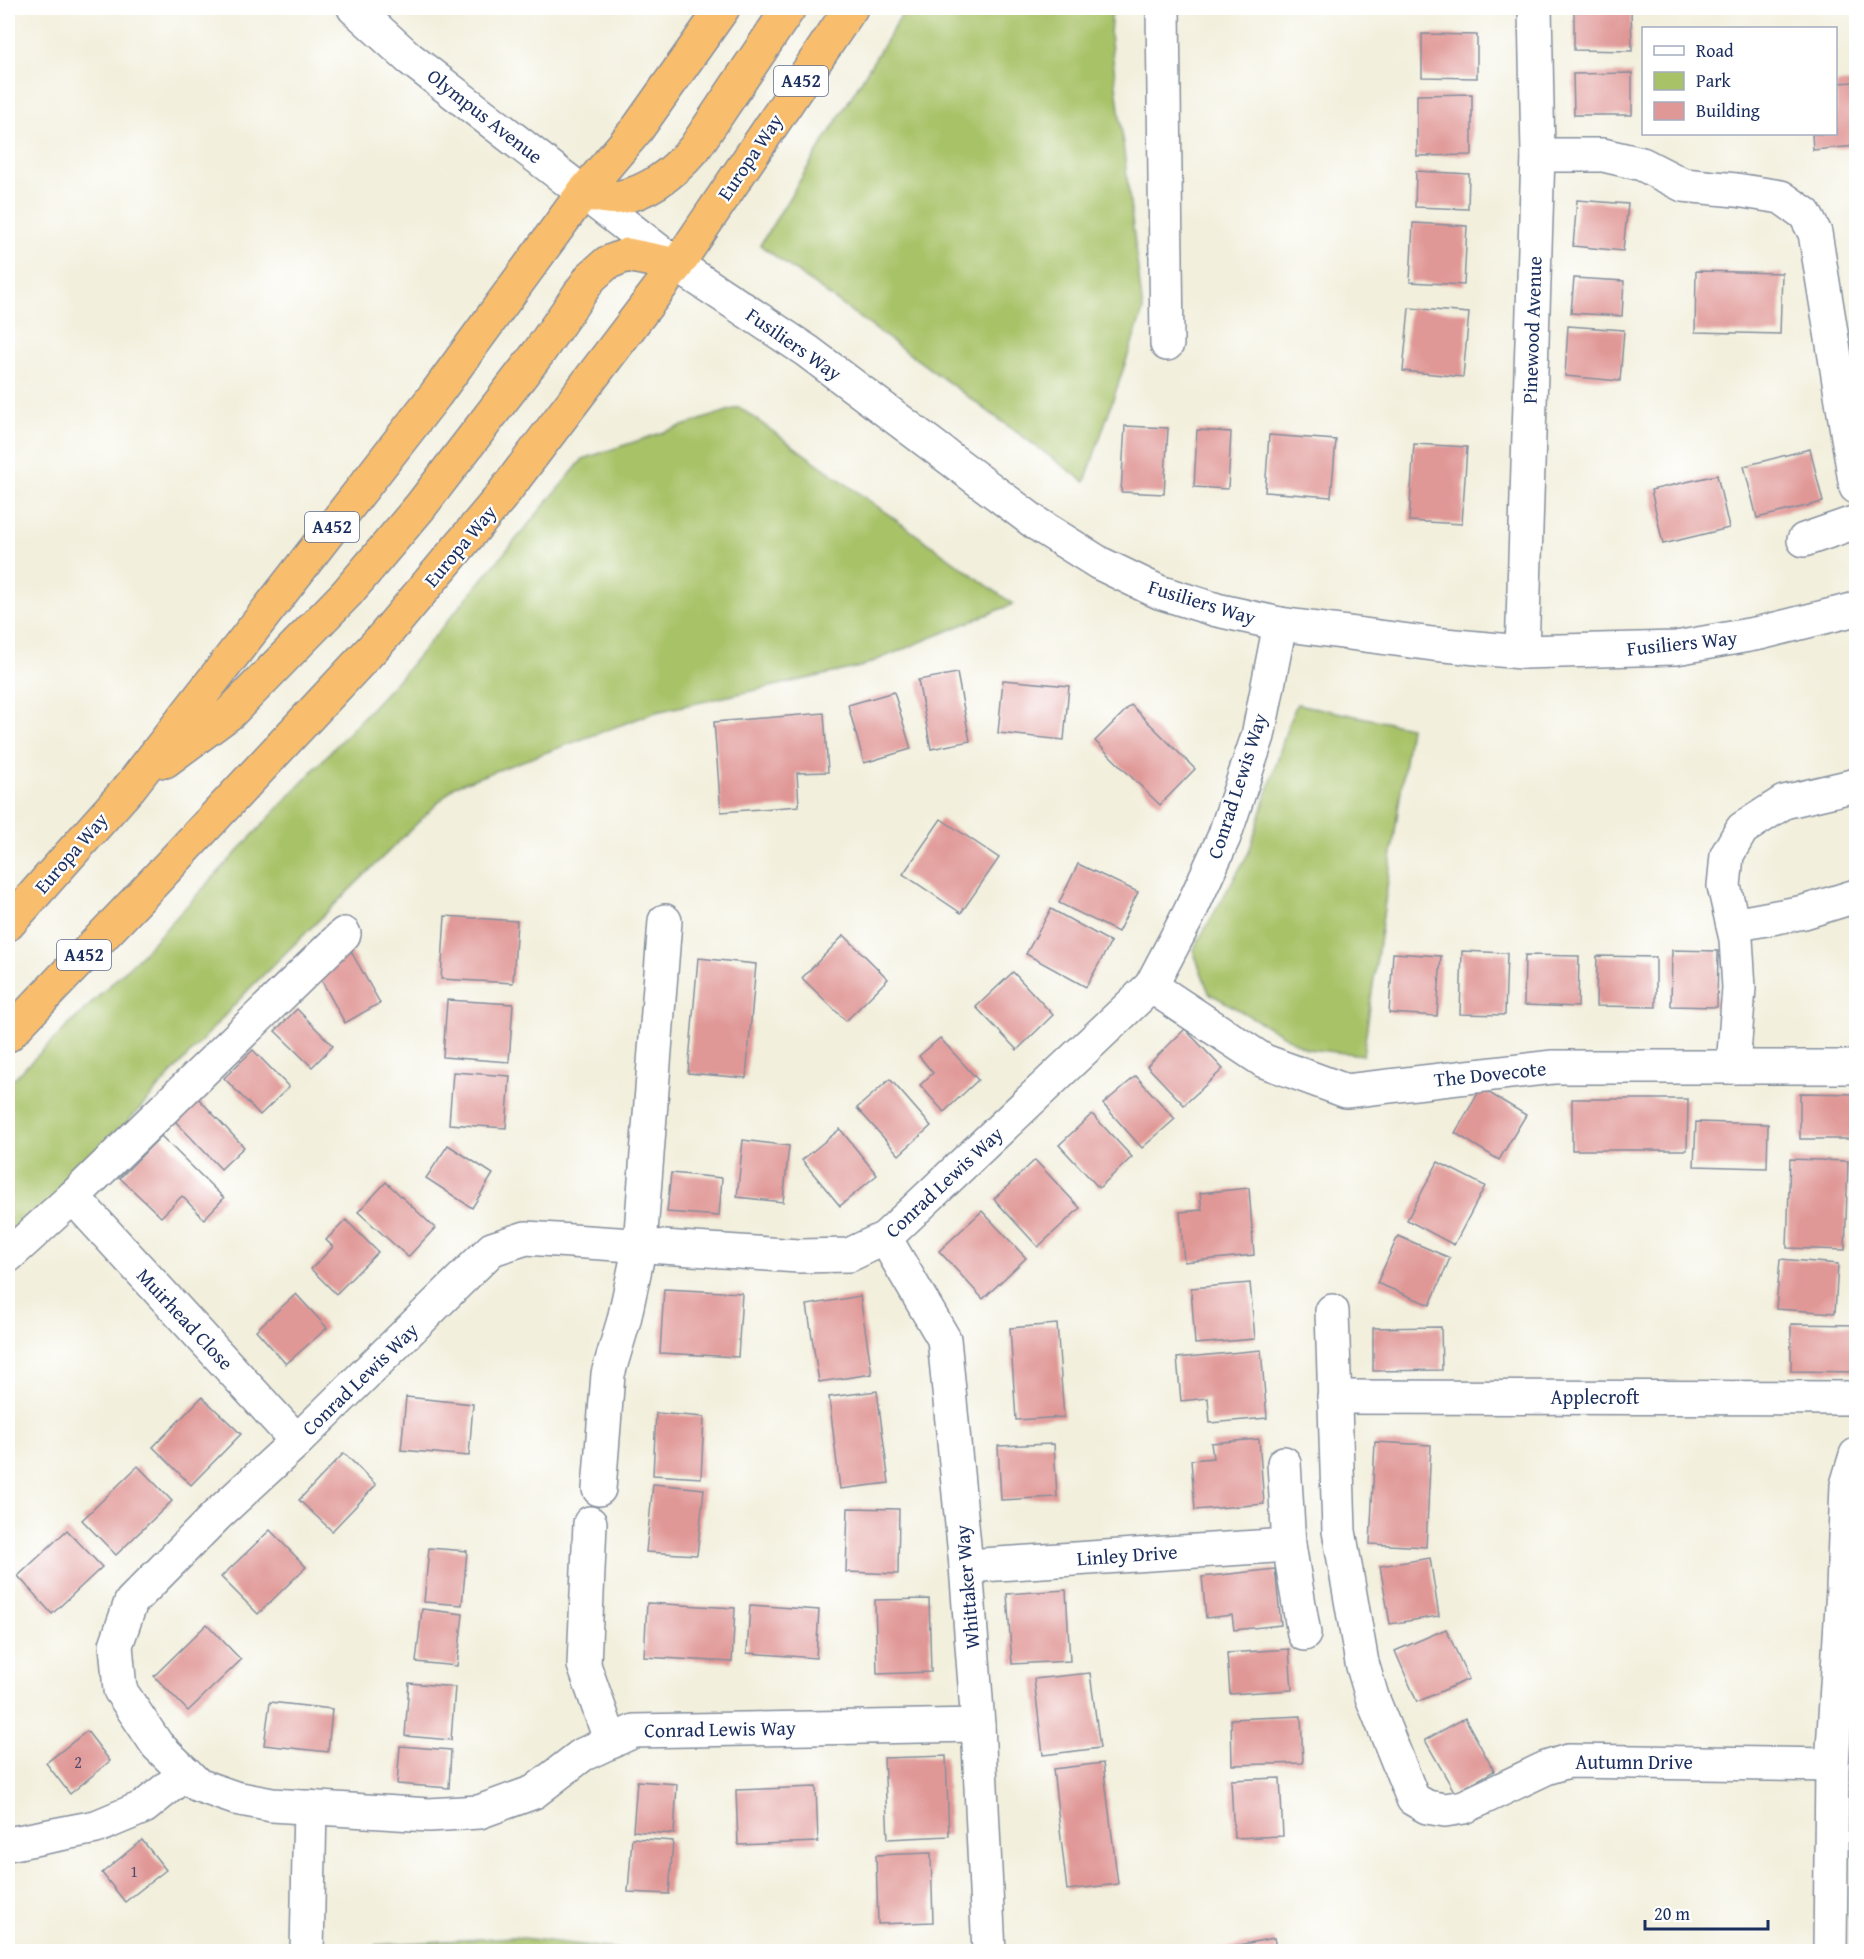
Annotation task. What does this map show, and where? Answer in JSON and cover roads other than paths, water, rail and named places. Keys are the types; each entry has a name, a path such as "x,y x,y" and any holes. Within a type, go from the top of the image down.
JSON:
{"highway":[{"name":"Europa Way","path":"8,924 130,787 429,403 583,193 638,128 723,8"},
{"path":"583,193 621,197 660,181 679,166 694,149 789,8"},
{"name":"Europa Way","path":"8,1035 384,636 499,499 677,265 851,8"},
{"path":"130,787 230,713 347,593 420,507 539,352 591,277 607,263 627,255 677,265"}],"street":[{"name":"Olympus Avenue","path":"354,8 409,58 619,222"},
{"path":"1162,8 1167,344"},
{"name":"Pinewood Avenue","path":"1522,652 1538,155 1535,8"},
{"path":"1538,155 1603,155 1642,164 1683,185 1781,197 1805,214 1815,233 1857,487"},
{"name":"Fusiliers Way","path":"619,222 677,265 784,335 1037,524 1099,563 1159,592 1217,610 1280,624 1433,644 1522,652 1676,648 1760,633 1857,609"},
{"path":"1804,540 1857,522"},
{"name":"Conrad Lewis Way","path":"978,1725 634,1731 582,1755 534,1792 479,1812 429,1815 272,1805 235,1798 198,1785 157,1745 120,1690 116,1646 130,1602 492,1249 526,1238 799,1256 849,1255 885,1239 1151,986 1189,914 1224,837 1258,736 1280,624"},
{"path":"1733,1067 1739,988 1736,939 1724,886 1727,855 1743,829 1784,802 1857,785"},
{"path":"1733,925 1804,912 1857,896"},
{"path":"599,1490 608,1374 624,1320 640,1245 665,921"},
{"path":"8,1256 344,934"},
{"name":"The Dovecote","path":"1151,986 1264,1060 1346,1091 1553,1067 1857,1067"},
{"name":"Muirhead Close","path":"72,1197 297,1441"},
{"name":"Whittaker Way","path":"885,1239 944,1339 966,1566 978,1725 989,1952"},
{"path":"1332,1311 1334,1397"},
{"name":"Applecroft","path":"1334,1397 1857,1398"},
{"name":"Autumn Drive","path":"1334,1397 1339,1531 1362,1663 1372,1697 1413,1799 1427,1807 1444,1810 1464,1807 1546,1768 1568,1761 1832,1765"},
{"path":"1830,1952 1832,1765 1850,1590 1848,1485 1857,1455"},
{"path":"1284,1463 1289,1545 1304,1634"},
{"path":"590,1523 584,1665 611,1742"},
{"name":"Linley Drive","path":"966,1566 1289,1545"},
{"path":"8,1844 96,1827 144,1807 186,1773"},
{"path":"307,1952 310,1807"}]}
